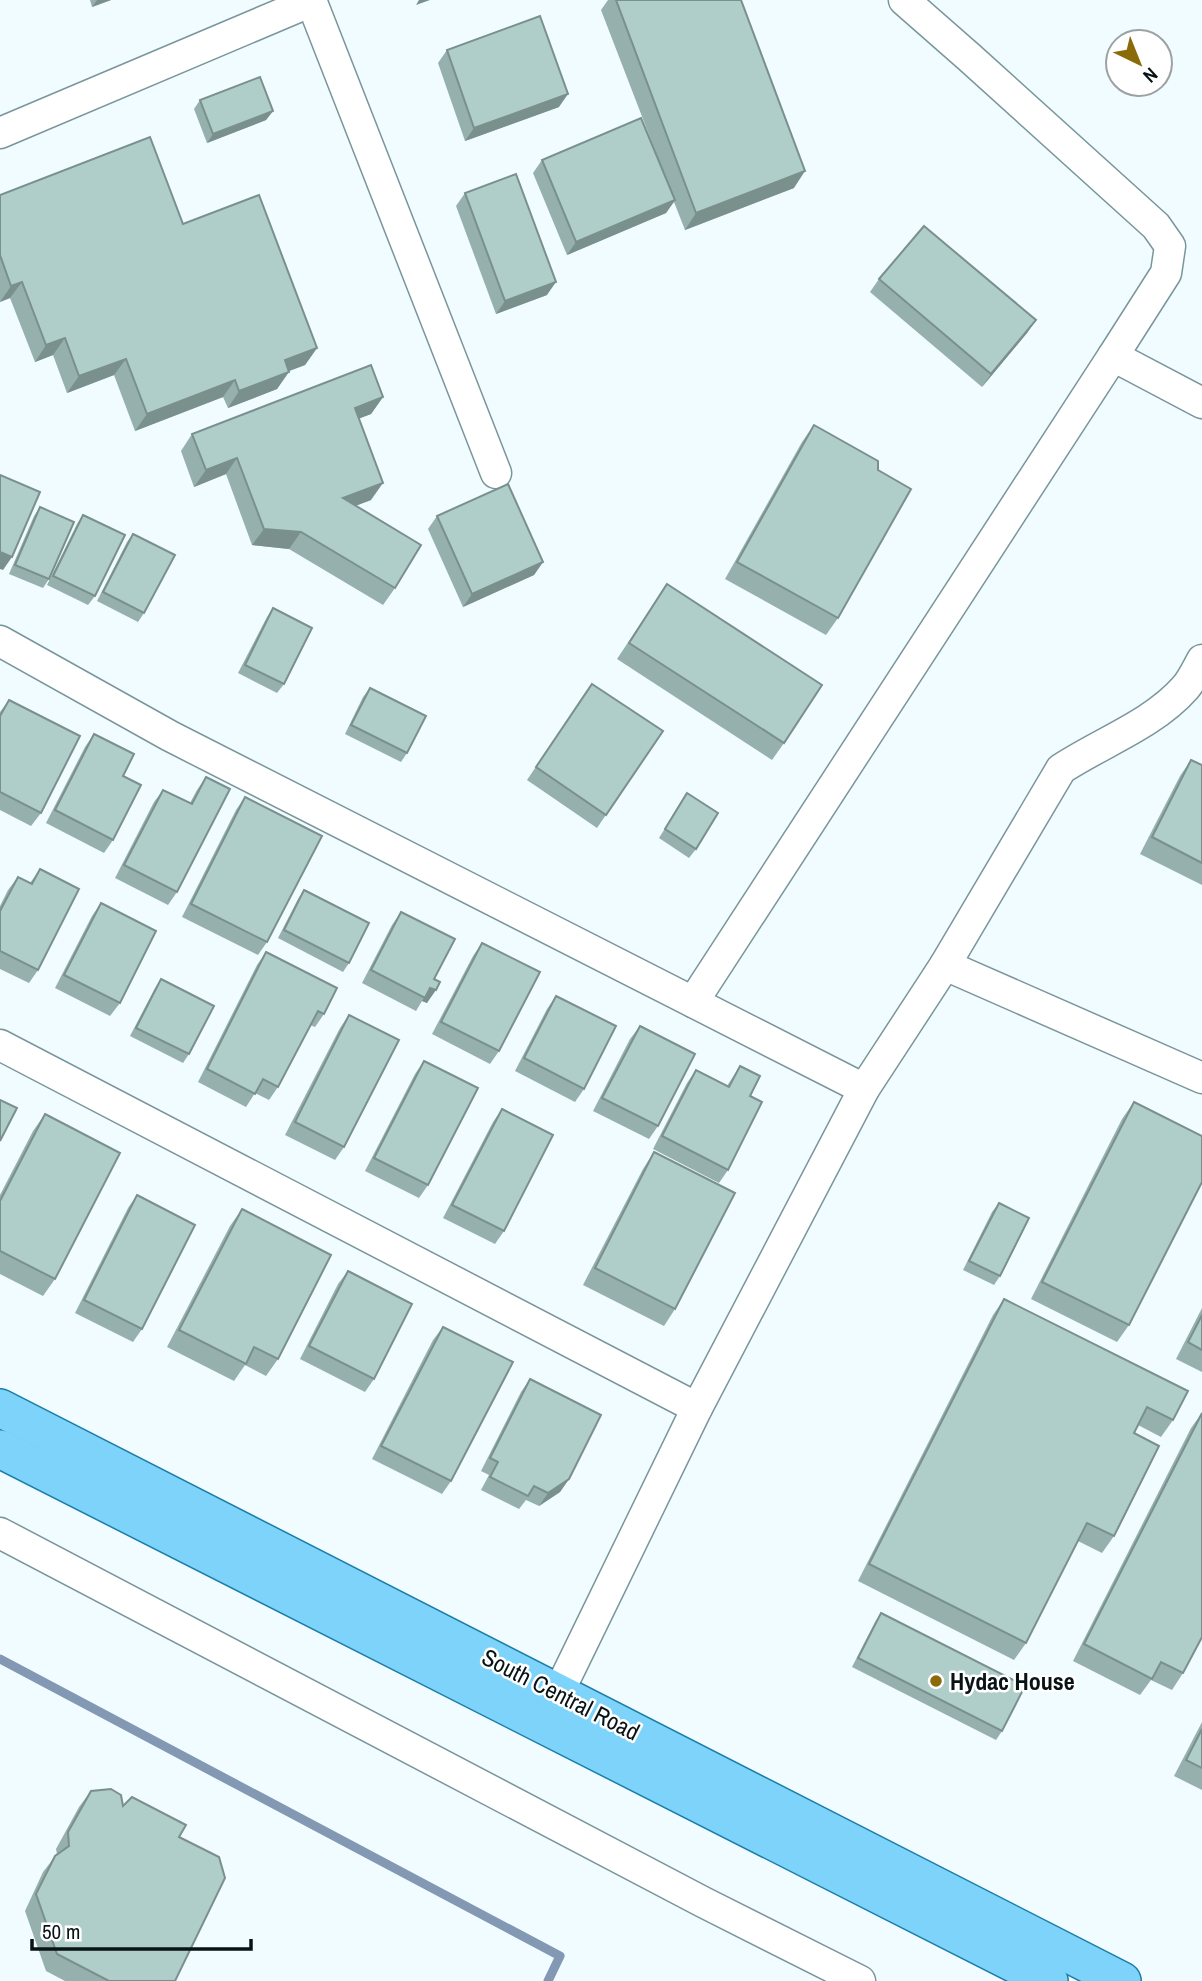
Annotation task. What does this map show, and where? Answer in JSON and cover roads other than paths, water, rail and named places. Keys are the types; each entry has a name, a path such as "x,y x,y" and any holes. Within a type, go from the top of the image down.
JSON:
{"main road":[{"name":"South Central Road","path":"0,1408 1049,1981"},
{"name":"South Central Road","path":"0,1449 1122,1981"}],"street":[{"path":"693,1002 1166,273 1170,246 1156,226 904,0"},
{"path":"0,133 312,1 496,473"},
{"path":"1113,356 1202,403"},
{"path":"0,641 170,736 864,1089"},
{"path":"551,1709 697,1408 864,1089 945,965 1061,769 1150,719 1186,687 1202,660"},
{"path":"945,965 1202,1078"},
{"path":"0,1045 697,1408"},
{"path":"0,1533 703,1902 860,1981"}],"waterway":[{"path":"0,1659 560,1956 548,1981"}],"place":[{"name":"Hydac House","path":"936,1681"}]}
